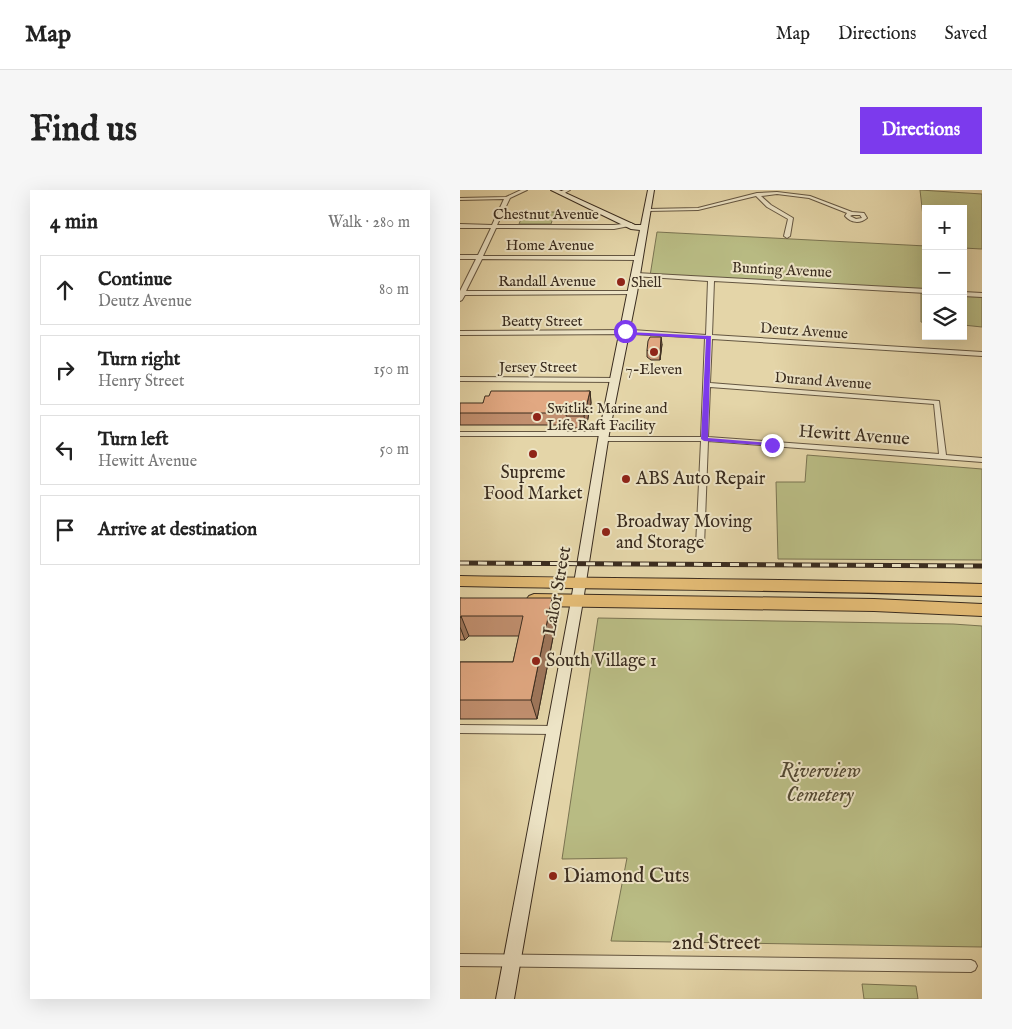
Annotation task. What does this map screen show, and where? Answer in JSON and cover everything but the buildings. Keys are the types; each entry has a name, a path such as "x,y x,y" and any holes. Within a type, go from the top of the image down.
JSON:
{"highway":[{"path":"460,581 859,586 982,590"},
{"path":"518,600 874,605 982,610"}],"main road":[{"name":"Lalor Street","path":"505,999 577,601 604,437 633,293 651,190"},
{"path":"561,191 631,225 644,228"}],"street":[{"path":"460,299 509,196 525,190"},
{"path":"648,210 698,209 757,194 786,191 810,197 851,213"},
{"path":"757,194 769,206 791,218 787,236"},
{"path":"460,199 508,198"},
{"name":"Chestnut Avenue","path":"460,226 614,227 631,225"},
{"name":"Home Avenue","path":"460,258 639,258"},
{"name":"Bunting Avenue","path":"636,275 922,291"},
{"path":"700,546 711,279"},
{"name":"Randall Avenue","path":"462,293 633,293"},
{"path":"967,294 982,295"},
{"name":"Beatty Street","path":"460,333 625,333"},
{"name":"Deutz Avenue","path":"625,333 982,354"},
{"name":"Jersey Street","path":"460,380 616,380"},
{"name":"Durand Avenue","path":"707,385 937,402 943,457"},
{"name":"Hewitt Avenue","path":"460,434 704,439 982,460"},
{"path":"460,729 553,730"},
{"name":"2nd Street","path":"460,960 971,966"}],"green space":[{"path":"920,190 982,194 982,249 967,248 967,205 922,205 922,208"},
{"path":"524,212 555,212 551,224 519,224"},
{"path":"657,232 922,246 922,322 921,292 650,276"},
{"path":"967,294 982,295 982,327 967,325"},
{"path":"807,455 982,469 982,560 778,559 776,482 805,482"},
{"name":"Riverview Cemetery","path":"598,618 982,626 982,947 611,941 627,858 562,859"},
{"path":"862,984 916,986 918,999 864,999"}],"railway":[{"path":"460,563 982,566"}],"place":[{"name":"Shell","path":"621,282"},
{"name":"7-Eleven","path":"654,352"},
{"name":"Switlik: Marine and Life Raft Facility","path":"537,417"},
{"name":"Supreme Food Market","path":"533,454"},
{"name":"ABS Auto Repair","path":"626,479"},
{"name":"Broadway Moving and Storage","path":"606,532"},
{"name":"South Village 1","path":"536,661"},
{"name":"Diamond Cuts","path":"553,876"}],"route":[{"path":"625,331 625,333 708,337 704,439 772,445"}]}
